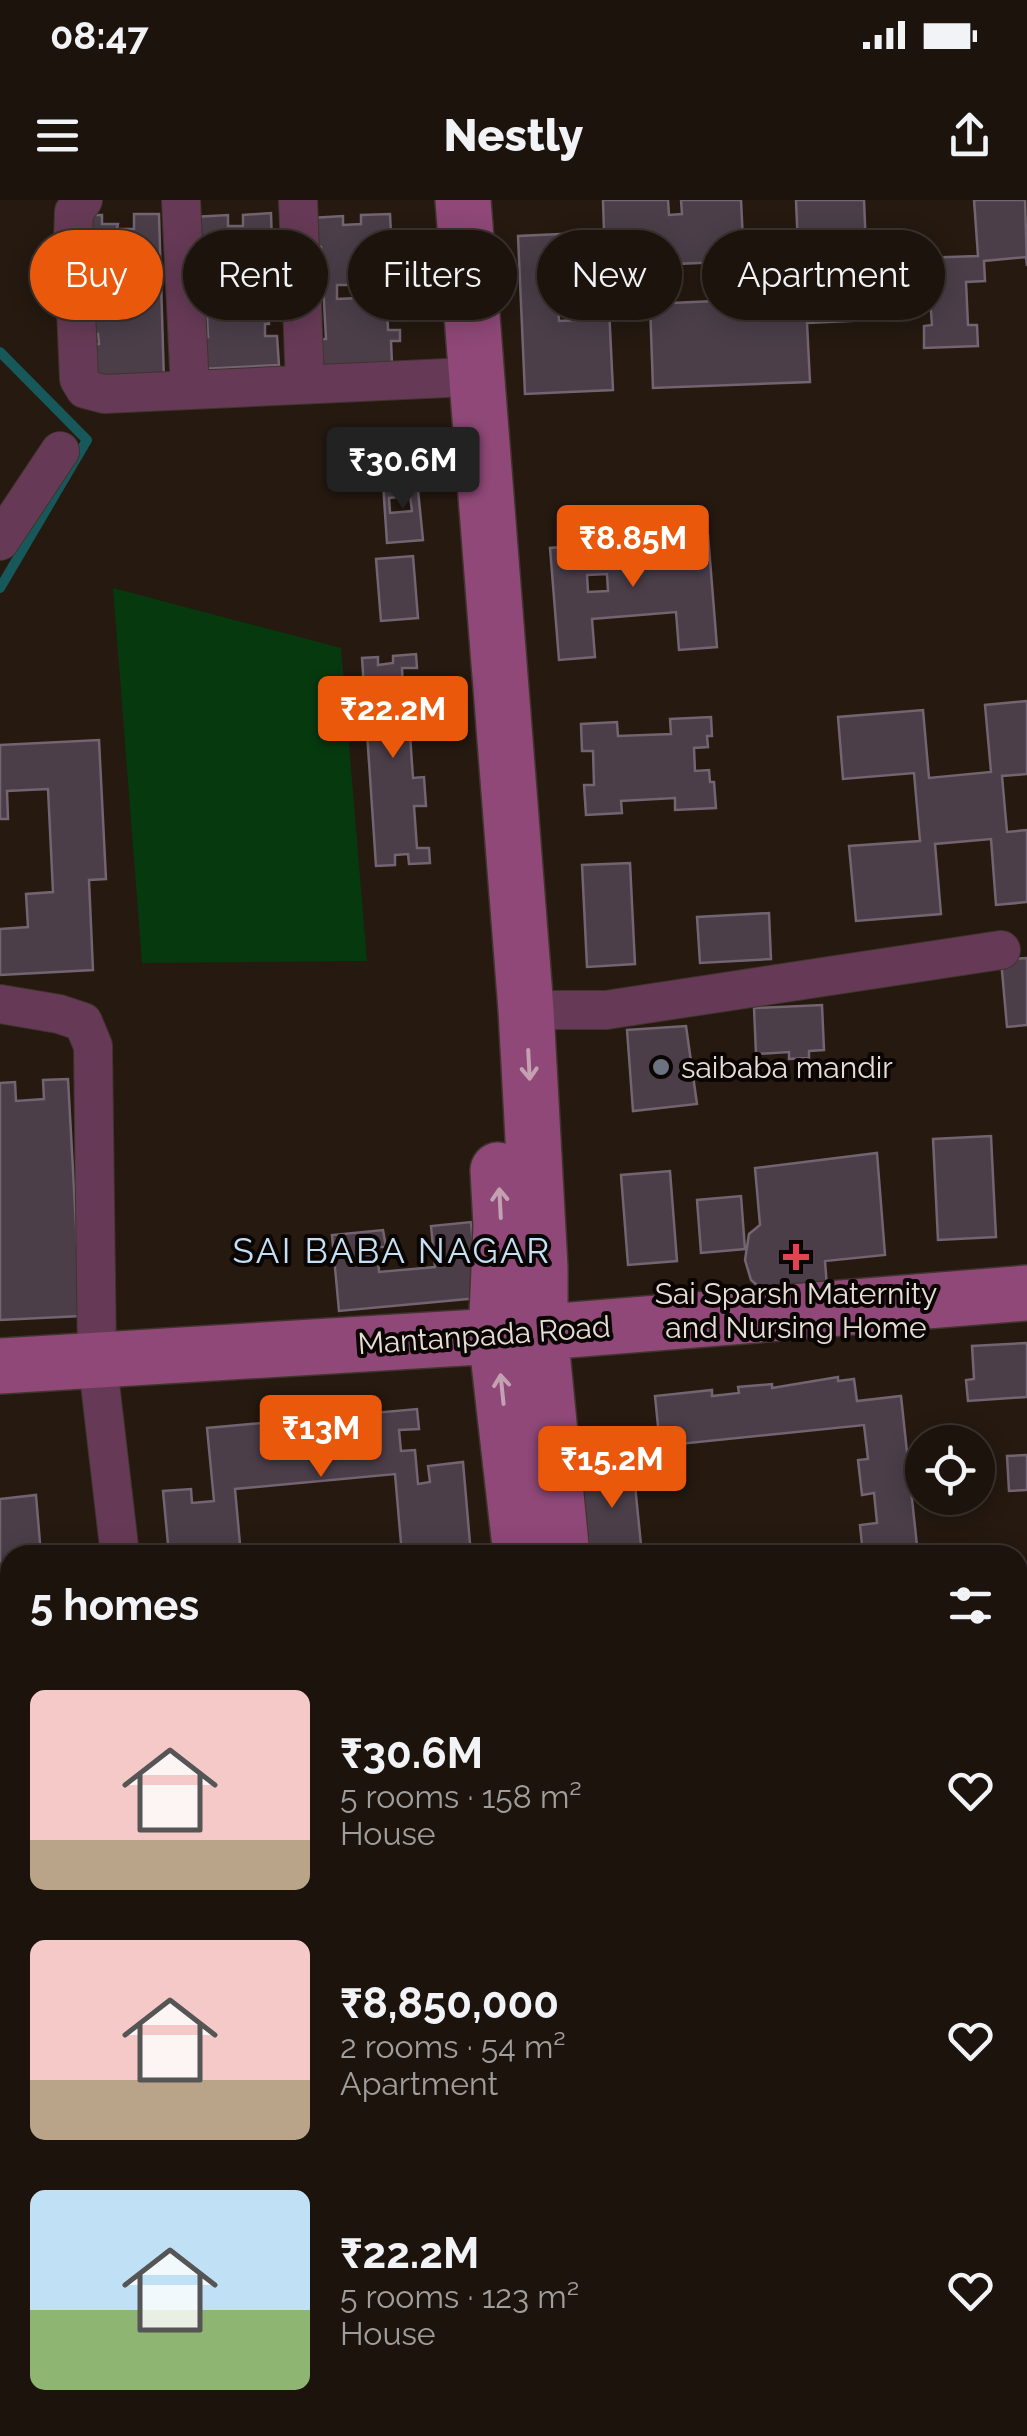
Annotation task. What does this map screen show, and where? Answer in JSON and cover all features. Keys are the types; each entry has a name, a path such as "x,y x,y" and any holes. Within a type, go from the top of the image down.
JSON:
{"street":[{"path":"82,200 74,212 73,241 79,379 84,389 104,394 447,378"},
{"path":"181,200 190,390"},
{"path":"298,200 305,384"},
{"path":"435,200 501,1225 518,1334 560,1545"},
{"path":"463,200 526,1010 540,1267 518,1334 521,1545"},
{"path":"0,541 60,451"},
{"path":"526,1010 606,1010 1002,950"},
{"path":"0,1004 83,1022 93,1046 96,1358 119,1545"},
{"name":"Mantanpada Road","path":"0,1366 518,1334 1027,1293"}],"green space":[{"path":"113,588 341,648 367,961 142,963"}],"building":[{"path":"603,200 668,200 669,215 682,214 681,200 741,200 742,230 702,230 702,263 682,264 682,230 604,230"},
{"path":"796,200 864,200 865,230 797,230"},
{"path":"974,200 1025,200 1027,266 1026,257 984,261 985,281 966,282 968,325 977,325 978,346 924,348 924,326 932,325 932,320 945,320 945,257 978,256"},
{"path":"271,213 272,230 194,230 193,217 228,215 228,226 243,226 243,215"},
{"path":"134,214 159,214 159,230 85,230 85,215 102,215 102,224 118,224 117,229 134,229"},
{"path":"390,214 391,230 348,230 348,285 337,285 337,299 348,298 348,320 388,320 388,330 400,330 400,341 391,341 392,364 318,368 317,340 326,339 325,320 328,320 328,230 311,230 311,218 343,216 343,225 361,224 361,215"},
{"path":"537,235 537,320 610,320 613,390 525,394 518,236"},
{"path":"702,302 702,320 869,320 807,323 810,382 653,388 651,320 682,320 682,303"},
{"path":"88,320 162,320 164,381 89,382 88,344 99,344 98,334 88,334"},
{"path":"207,320 269,320 265,336 277,336 279,365 201,369 199,337 208,337"},
{"path":"417,480 423,540 387,543 383,483","holes":["410,496 412,511 390,513 389,498"]},
{"path":"708,535 717,647 679,650 676,612 592,619 595,657 559,660 550,548 623,542 624,550 651,547 650,540","holes":["607,574 608,591 588,592 587,575"]},
{"path":"413,556 418,618 381,621 376,559"},
{"path":"416,654 417,668 402,668 404,710 420,709 422,734 410,735 413,778 424,777 426,806 414,806 417,848 429,848 430,863 409,864 408,854 395,855 395,865 376,866 362,658 378,657 378,665 393,663 393,656"},
{"path":"1027,701 1027,774 1002,776 1007,832 1027,830 1027,902 996,905 991,839 935,844 941,914 856,921 849,846 920,841 914,773 843,779 838,717 923,710 929,778 991,772 985,705"},
{"path":"711,717 708,747 694,748 695,771 709,770 716,808 675,810 675,798 621,801 622,813 586,815 584,785 594,785 593,751 582,751 581,724 617,722 618,736 671,734 670,719"},
{"path":"99,740 106,879 89,880 93,970 0,975 0,929 28,927 26,894 53,892 48,789 7,791 8,819 0,819 0,745"},
{"path":"630,863 635,964 587,967 582,865"},
{"path":"769,913 771,959 700,963 697,917"},
{"path":"1027,958 1027,1025 1007,1027 1001,960"},
{"path":"822,1005 824,1050 809,1051 809,1058 789,1059 789,1052 756,1054 754,1008"},
{"name":"saibaba mandir","path":"686,1026 697,1104 633,1111 627,1030"},
{"path":"68,1079 81,1316 0,1320 0,1083 15,1082 16,1101 44,1099 43,1080"},
{"path":"991,1136 996,1237 938,1240 933,1139"},
{"path":"877,1153 885,1255 825,1261 827,1287 766,1293 751,1280 745,1260 749,1234 760,1225 755,1168"},
{"path":"670,1171 677,1261 628,1265 621,1175"},
{"path":"741,1196 745,1249 701,1253 697,1200"},
{"path":"471,1222 478,1298 339,1311 332,1235 383,1230 386,1247 378,1247 379,1272 435,1267 431,1226"},
{"path":"1027,1343 1027,1397 968,1401 966,1380 974,1379 972,1346"},
{"path":"838,1377 838,1381 854,1379 857,1401 901,1396 905,1515 914,1515 917,1545 862,1545 860,1525 877,1523 874,1493 862,1495 858,1460 868,1459 864,1425 660,1446 655,1396 712,1390 712,1396 739,1393 738,1387 772,1384 772,1388"},
{"path":"417,1409 419,1429 399,1430 401,1451 415,1450 418,1484 430,1482 428,1466 463,1462 470,1545 401,1545 395,1474 235,1489 240,1545 168,1545 163,1491 191,1489 192,1503 214,1501 207,1428"},
{"path":"1027,1455 1027,1490 1009,1491 1007,1456"},
{"path":"633,1465 641,1545 589,1545 581,1470"},
{"path":"36,1495 40,1545 0,1545 0,1499"}],"waterway":[{"path":"0,352 87,440 0,588"}],"place":[{"name":"saibaba mandir","path":"661,1067"},
{"name":"Sai Sparsh Maternity and Nursing Home","path":"796,1257"}],"district":[{"name":"SAI BABA NAGAR","path":"392,1250"}]}
